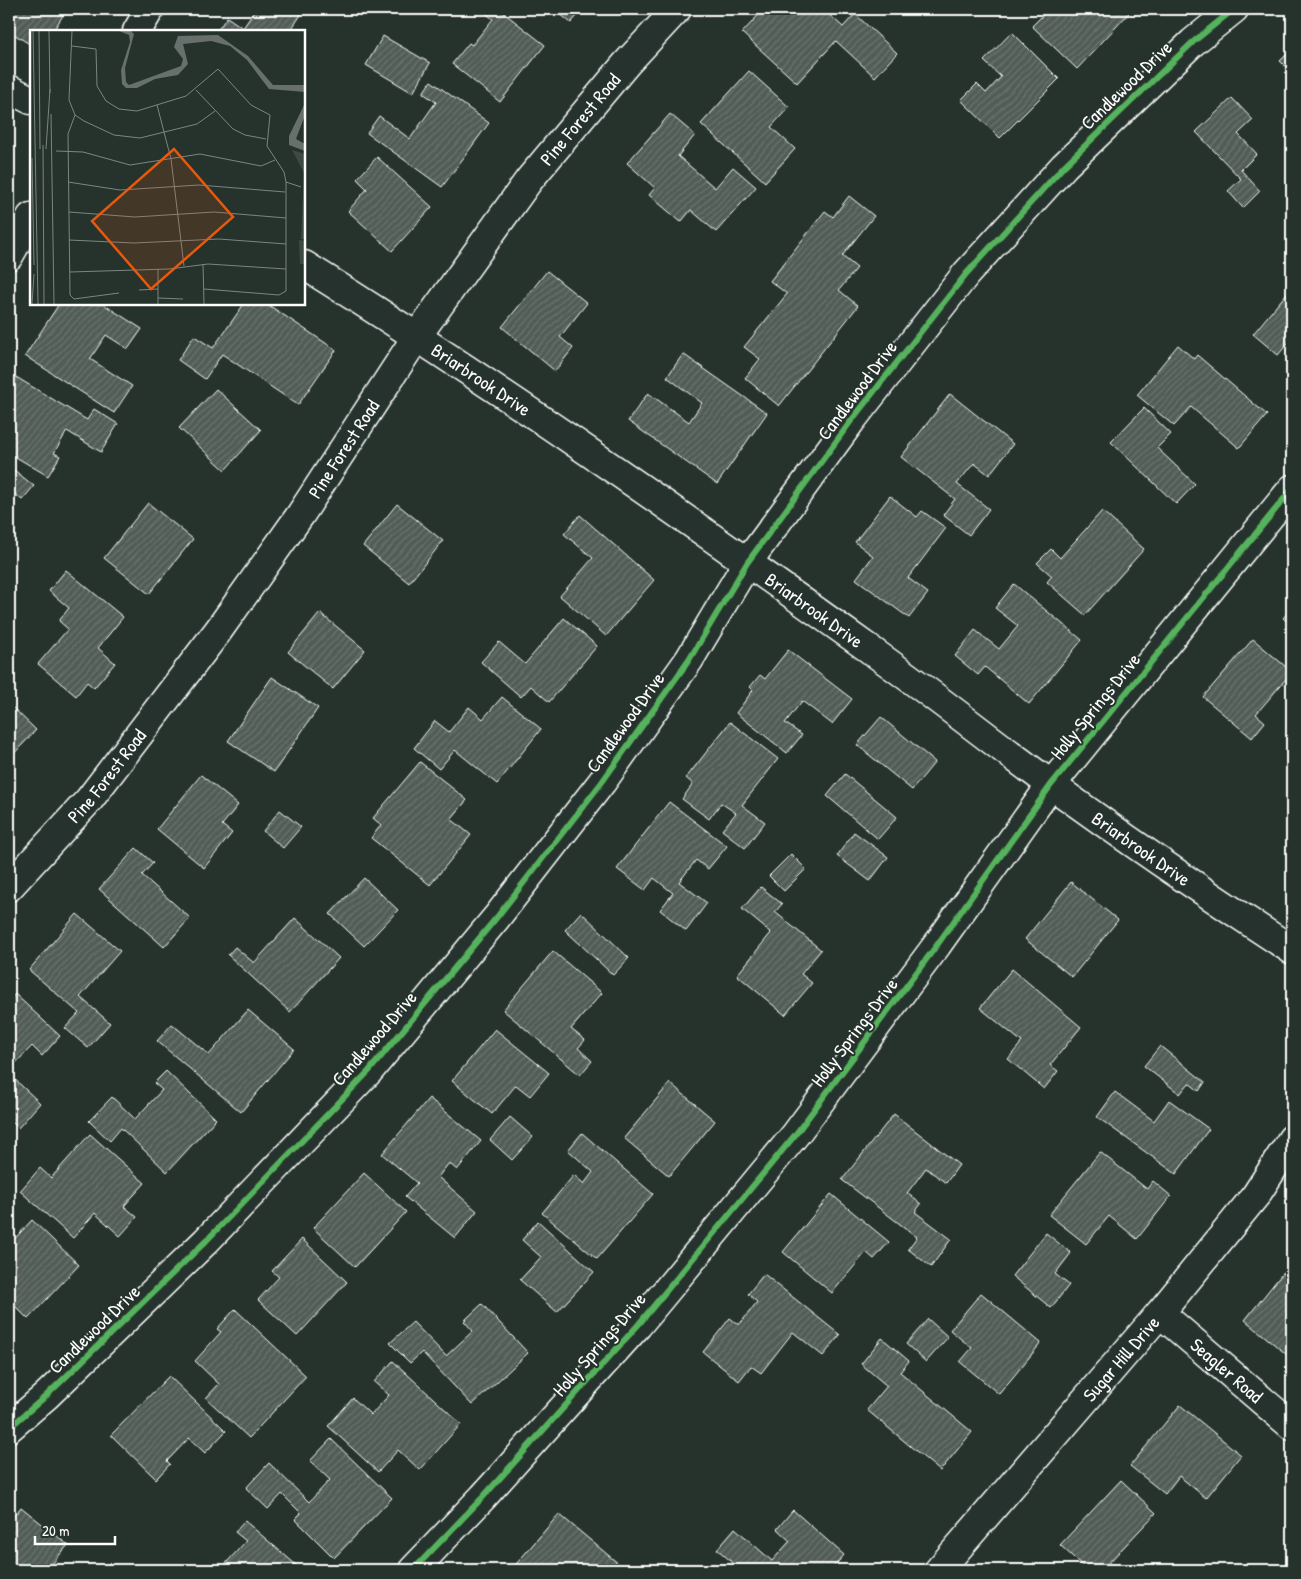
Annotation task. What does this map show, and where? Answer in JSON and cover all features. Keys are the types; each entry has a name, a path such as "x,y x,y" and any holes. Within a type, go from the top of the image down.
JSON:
{"street":[{"path":"138,30 150,9"},
{"name":"Pine Forest Road","path":"9,887 89,800 218,631 301,514 417,336 529,180 626,64 677,9"},
{"name":"Candlewood Drive","path":"9,1428 46,1396 206,1242 369,1071 496,917 602,782 689,660 748,562 851,421 966,274 1064,166 1192,42 1234,9"},
{"path":"9,88 30,99"},
{"path":"9,256 30,218"},
{"name":"Briarbrook Drive","path":"305,266 417,336 748,562 882,658 1051,785 1172,872 1292,950"},
{"name":"Holly Springs Drive","path":"413,1570 483,1497 638,1325 795,1136 937,946 1051,785 1292,489"},
{"name":"Sugar Hill Drive","path":"939,1570 1160,1313 1256,1195 1292,1139"},
{"name":"Seagler Road","path":"1160,1313 1292,1426"}],"building":[{"path":"9,9 67,9 54,30 30,30 30,44 9,31"},
{"path":"256,9 305,9 291,30 218,30 227,17 243,28"},
{"path":"480,9 499,9 545,45 500,102 452,64 469,43 472,45 493,19"},
{"path":"554,9 583,9 571,23"},
{"path":"764,9 823,9 843,27 855,14 897,53 875,77 836,41 797,83 742,33"},
{"path":"1049,9 1124,9 1129,13 1077,69 1032,26"},
{"path":"1012,32 1059,79 1000,138 961,100 977,84 986,93 1001,77 984,61"},
{"path":"383,36 430,63 413,93 366,65"},
{"path":"1292,49 1292,73 1280,61"},
{"path":"749,71 789,107 771,127 795,149 765,182 701,124"},
{"path":"431,81 489,123 442,187 367,133 379,116 410,139 436,102 423,93"},
{"path":"1232,98 1253,120 1238,134 1257,154 1241,170 1260,191 1243,208 1228,191 1241,179 1196,132"},
{"path":"670,114 695,135 678,156 715,188 733,167 756,187 716,232 691,210 681,222 649,195 655,188 627,163"},
{"path":"377,157 432,207 392,251 348,211 367,189 357,179"},
{"path":"849,196 874,216 842,256 857,268 839,290 858,306 779,406 745,378 760,359 744,347 787,294 770,281 825,211 833,217"},
{"path":"547,271 587,303 560,337 573,348 555,371 502,327"},
{"path":"1292,287 1292,338 1278,355 1253,334"},
{"path":"58,305 105,305 142,329 128,349 106,335 90,359 132,386 114,413 25,356"},
{"path":"243,305 268,305 336,350 298,405 222,354 205,379 178,360 194,336 213,348"},
{"path":"1178,345 1194,359 1197,355 1267,415 1239,448 1191,407 1174,426 1137,395"},
{"path":"683,354 767,413 717,484 628,421 648,393 689,422 702,403 667,377"},
{"path":"16,377 87,420 94,409 118,424 101,452 67,431 54,453 60,456 48,476 9,453 9,389"},
{"path":"216,389 261,430 225,470 179,428"},
{"path":"950,394 1013,444 989,475 974,463 957,484 989,509 969,535 943,515 955,499 901,457"},
{"path":"1144,408 1171,434 1157,448 1195,484 1176,504 1111,442"},
{"path":"9,466 34,486 22,500 9,489"},
{"path":"890,496 917,517 922,511 946,528 908,578 928,593 909,618 856,579 873,556 855,542"},
{"path":"148,503 193,539 149,594 104,558"},
{"path":"397,504 443,541 409,583 363,546"},
{"path":"1102,511 1144,549 1085,615 1047,582 1052,576 1037,563 1051,549 1060,558"},
{"path":"580,515 654,580 606,636 560,596 593,558 564,534"},
{"path":"66,570 123,617 98,648 115,663 94,688 87,682 76,696 38,664 68,629 59,621 69,608 49,591"},
{"path":"1014,584 1082,640 1029,704 985,667 978,675 955,656 975,630 999,649 1018,626 995,608"},
{"path":"1292,608 1292,626 1283,618"},
{"path":"320,613 365,650 333,689 288,652"},
{"path":"564,618 597,646 549,702 531,686 521,697 481,662 499,642 525,664"},
{"path":"1253,639 1292,672 1256,714 1265,722 1252,738 1203,697"},
{"path":"788,650 852,699 832,724 802,701 785,723 802,735 787,753 736,713 753,690 750,687 760,675 765,679"},
{"path":"272,677 318,708 274,772 228,741"},
{"path":"502,697 541,729 497,784 455,750 439,769 414,748 435,721 449,732 469,707 483,719"},
{"path":"9,704 36,730 9,759"},
{"path":"881,717 935,762 912,790 857,745"},
{"path":"730,722 778,759 742,805 765,822 745,848 722,830 736,813 721,803 709,819 682,799 693,784 686,778"},
{"path":"420,762 467,800 451,819 471,835 430,885 371,838 381,825 373,818"},
{"path":"845,774 897,817 878,839 827,796"},
{"path":"201,775 238,805 222,825 232,833 204,868 157,829"},
{"path":"669,802 727,846 708,869 696,860 679,882 707,903 686,931 660,910 673,893 654,878 645,890 617,869"},
{"path":"280,810 301,827 283,848 263,831"},
{"path":"854,832 888,857 870,881 837,856"},
{"path":"136,848 153,863 142,875 190,918 164,947 99,889"},
{"path":"791,854 806,869 784,891 769,876"},
{"path":"364,878 398,910 364,946 330,914"},
{"path":"1071,882 1118,920 1072,977 1025,939"},
{"path":"761,887 782,904 775,912 821,950 801,974 812,983 785,1015 737,975 771,933 742,909"},
{"path":"581,912 629,958 613,975 565,930"},
{"path":"77,914 120,951 80,997 110,1023 88,1048 65,1028 79,1013 29,970"},
{"path":"295,918 339,958 290,1012 228,955 235,947 254,963"},
{"path":"553,951 602,993 571,1029 585,1040 578,1048 592,1061 580,1075 503,1010"},
{"path":"1012,969 1081,1027 1050,1065 1058,1071 1044,1089 1008,1059 1022,1042 980,1008"},
{"path":"15,994 60,1036 42,1056 32,1046 9,1070 9,1001"},
{"path":"248,1010 294,1049 241,1112 157,1041 172,1024 209,1055"},
{"path":"495,1029 549,1073 530,1096 516,1085 492,1114 452,1081"},
{"path":"1160,1046 1205,1082 1199,1091 1189,1083 1180,1094 1144,1066"},
{"path":"166,1071 216,1119 167,1172 121,1128 110,1141 89,1121 112,1097 135,1119 162,1090 154,1083"},
{"path":"9,1074 40,1103 18,1128 9,1119 9,1096 12,1093 9,1090"},
{"path":"670,1083 715,1121 669,1176 624,1138"},
{"path":"1115,1092 1154,1121 1169,1100 1209,1129 1176,1174 1097,1117"},
{"path":"429,1098 481,1141 457,1170 449,1163 438,1177 477,1211 455,1238 405,1197 417,1183 382,1154"},
{"path":"894,1114 959,1165 946,1183 926,1168 907,1193 921,1204 915,1212 951,1239 931,1267 908,1249 917,1237 842,1180"},
{"path":"510,1117 533,1137 512,1160 490,1140"},
{"path":"582,1133 653,1194 597,1259 542,1213 574,1175 584,1184 593,1172 568,1150"},
{"path":"90,1134 145,1183 124,1206 137,1217 120,1236 95,1213 73,1238 20,1191 40,1168 51,1178"},
{"path":"1100,1152 1147,1189 1153,1181 1171,1196 1137,1239 1109,1216 1086,1244 1049,1215"},
{"path":"364,1173 406,1212 355,1267 313,1228"},
{"path":"831,1194 889,1242 874,1259 866,1252 832,1293 783,1252"},
{"path":"32,1220 79,1265 28,1319 9,1300 9,1245"},
{"path":"538,1221 594,1272 557,1312 520,1280 541,1257 522,1240"},
{"path":"1046,1233 1071,1253 1055,1274 1069,1285 1051,1308 1012,1276"},
{"path":"302,1239 347,1282 297,1336 258,1300 279,1277 272,1271"},
{"path":"1290,1264 1292,1266 1292,1359 1245,1320"},
{"path":"764,1274 840,1335 823,1356 793,1332 761,1373 751,1366 739,1381 703,1352 730,1318 739,1325 757,1302 748,1294"},
{"path":"981,1293 1041,1343 999,1394 960,1362 972,1348 950,1330"},
{"path":"482,1304 528,1353 472,1405 422,1352 410,1363 390,1343 413,1322 446,1356 473,1331 464,1321"},
{"path":"235,1309 306,1376 249,1438 206,1398 219,1384 195,1361 221,1332 217,1329"},
{"path":"928,1319 948,1337 926,1362 906,1344"},
{"path":"882,1338 909,1361 900,1372 972,1432 940,1471 867,1410 887,1386 861,1364"},
{"path":"393,1361 461,1424 420,1470 398,1450 378,1472 328,1426 353,1398 371,1415 389,1395 374,1382"},
{"path":"169,1376 226,1431 205,1453 189,1438 167,1461 170,1464 156,1479 111,1435"},
{"path":"1180,1405 1241,1455 1206,1498 1179,1476 1165,1494 1130,1466"},
{"path":"331,1439 392,1498 334,1558 295,1519 301,1513 282,1494 268,1509 246,1488 269,1463 309,1502 330,1480 310,1461"},
{"path":"1121,1480 1156,1513 1102,1570 1087,1570 1060,1545"},
{"path":"21,1507 68,1545 47,1570 9,1570 9,1522"},
{"path":"793,1510 844,1555 831,1570 741,1570 717,1549 735,1528 772,1561 790,1541 777,1529"},
{"path":"559,1514 626,1570 511,1570"},
{"path":"245,1521 302,1570 220,1570 246,1541 235,1532"}],"cycle path":[{"path":"9,1428 46,1396 206,1241 369,1071 497,917 602,782 689,660 747,563 851,421 966,274 1064,166 1193,42 1234,9"},
{"path":"413,1570 483,1497 638,1325 795,1135 937,945 1051,785 1292,489"}]}
